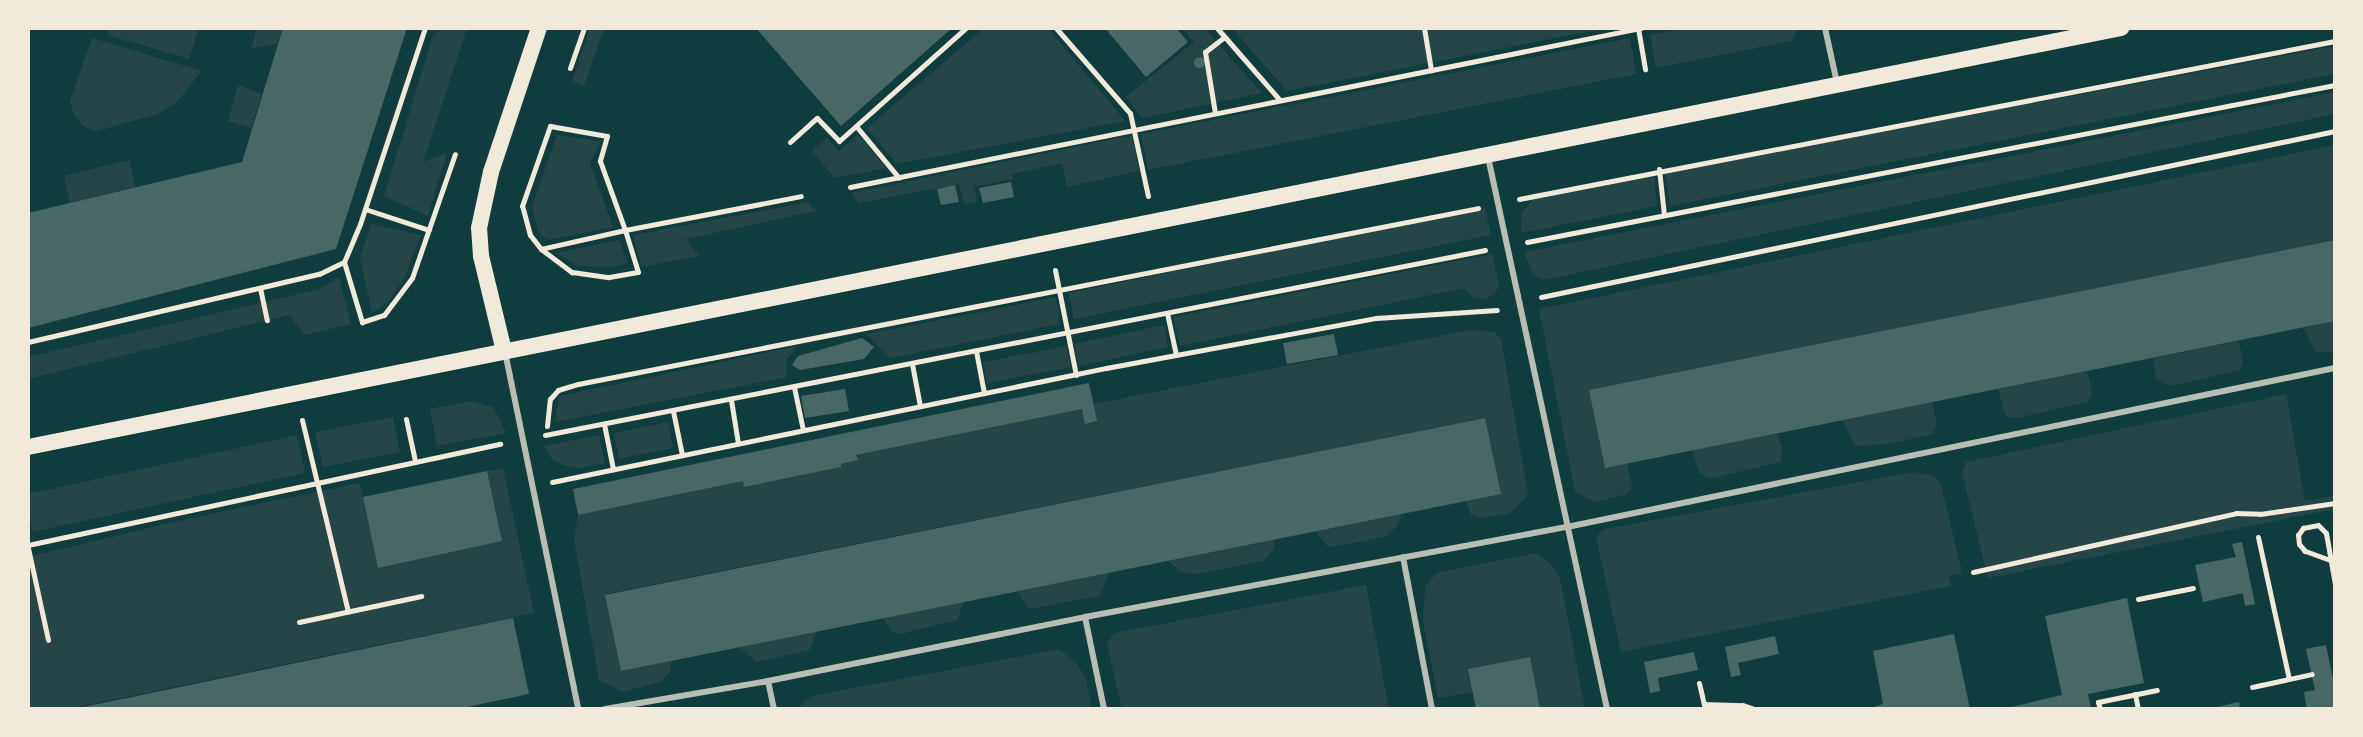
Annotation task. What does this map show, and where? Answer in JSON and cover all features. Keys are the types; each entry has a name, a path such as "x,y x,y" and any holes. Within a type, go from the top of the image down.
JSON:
{"main road":[{"path":"504,351 481,256 479,228 491,172 539,28"},
{"path":"28,447 2121,28"}],"lane":[{"path":"1825,28 1837,83"},
{"path":"1487,154 1607,709"},
{"path":"504,351 578,709"},
{"path":"605,709 768,681 1085,617 1567,527 2335,368"},
{"path":"1403,557 1432,709"},
{"path":"1085,617 1104,709"},
{"path":"768,681 774,709"}],"path":[{"path":"425,28 365,209 344,262 362,322 384,315 412,278 455,154"},
{"path":"570,68 584,28"},
{"path":"790,142 817,118 839,141 966,28"},
{"path":"1056,28 1130,113 1153,221"},
{"path":"1217,28 1280,100"},
{"path":"1424,28 1431,70"},
{"path":"850,187 1639,28 1645,69"},
{"path":"1215,113 1205,52 1224,37"},
{"path":"547,435 546,410 550,399 558,390 578,384 1498,204 1659,169 2335,41"},
{"path":"48,640 28,546 415,461 2335,85"},
{"path":"550,126 607,136 600,161 625,230 638,272 609,277 572,272 541,249 523,219 522,206 550,126"},
{"path":"856,126 900,179"},
{"path":"532,486 984,393 1376,318 1491,312 1519,302 2335,131"},
{"path":"1659,169 1664,215"},
{"path":"541,249 801,196"},
{"path":"365,209 429,230"},
{"path":"1049,242 1076,375"},
{"path":"28,342 319,274 344,262"},
{"path":"260,288 267,320"},
{"path":"1167,313 1176,355"},
{"path":"976,351 984,393"},
{"path":"912,364 920,406"},
{"path":"794,387 803,430"},
{"path":"296,392 348,612"},
{"path":"731,400 738,443"},
{"path":"673,411 682,455"},
{"path":"406,419 415,461"},
{"path":"604,424 613,469"},
{"path":"555,481 558,497"},
{"path":"1973,572 2236,513 2260,514 2335,503"},
{"path":"2330,560 2305,551 2299,544 2298,535 2303,528 2318,525 2326,533 2335,584"},
{"path":"2258,537 2289,679"},
{"path":"2138,599 2193,588"},
{"path":"299,622 421,596"},
{"path":"2252,687 2312,674"},
{"path":"1699,683 1704,704 1742,705 1754,709"},
{"path":"2100,709 2098,702 2157,690"},
{"path":"2135,694 2138,709"}],"shaded area":[{"path":"110,28 199,28 189,59 108,35"},
{"path":"257,28 283,28 277,44 251,49"},
{"path":"444,28 467,28 423,162 447,153 428,216 384,196 433,35"},
{"path":"590,28 604,28 584,86 572,82"},
{"path":"984,28 1048,28 1125,121 897,164 867,128"},
{"path":"1183,28 1204,28 1262,93 1142,118 1126,97 1194,42"},
{"path":"1232,28 1607,28 1287,91"},
{"path":"1684,28 1799,28 1791,41 1656,68 1650,35"},
{"path":"92,38 202,71 177,102 158,114 96,131 83,126 73,113 70,101"},
{"path":"1630,38 1636,74 1148,170 1141,134"},
{"path":"2335,46 2335,74 1670,206 1665,173"},
{"path":"238,85 262,94 251,128 228,121"},
{"path":"2335,92 2335,114 1544,280 1533,274 1524,252"},
{"path":"858,134 886,168 835,178 812,151 827,138 839,151"},
{"path":"557,135 601,141 590,163 613,227 547,240 538,231 532,207"},
{"path":"1132,135 1139,171 1067,187 1062,163 1012,174 1013,179 974,187 977,202 964,204 959,184 859,203 851,193"},
{"path":"2335,145 2335,240 1590,390 1605,467 1627,463 1632,487 1627,494 1594,502 1575,491 1539,309"},
{"path":"129,160 135,187 70,203 64,176"},
{"path":"1654,174 1657,206 1521,233 1521,214 1532,200"},
{"path":"808,202 816,211 686,239 699,256 642,267 633,235"},
{"path":"1485,208 1491,235 1074,319 1069,293"},
{"path":"371,224 421,235 405,277 389,301 372,313 360,258"},
{"path":"619,240 628,263 611,267 578,266 556,253"},
{"path":"1492,254 1499,285 1495,294 1486,299 1474,298 1465,288 1180,346 1173,317"},
{"path":"339,277 351,324 305,335 289,315 28,379 28,357 320,289"},
{"path":"1056,297 1060,324 890,358 866,334"},
{"path":"2335,321 2335,353 2316,352 2303,328"},
{"path":"1164,325 1168,347 1079,366 1074,344"},
{"path":"1470,330 1494,332 1501,338 1528,495 1509,514 1480,518 1471,515 1466,501 1484,418 606,594 621,671 671,661 671,670 662,681 623,692 599,680 574,540 578,515 743,481 745,487 841,467 841,464 857,460 856,455 1082,409 1086,423 1096,422 1093,404"},
{"path":"2238,341 2243,360 2240,370 2176,385 2164,384 2156,378 2153,358"},
{"path":"797,346 786,361 787,377 555,422 559,396"},
{"path":"1066,346 1071,367 987,383 983,362"},
{"path":"2087,371 2092,392 2088,402 2017,418 2007,417 1998,389"},
{"path":"2286,394 2305,501 2335,496 2335,513 2329,510 1988,578 1962,472 1966,462"},
{"path":"472,401 494,408 506,433 437,446 430,409"},
{"path":"1932,402 1937,423 1933,434 1888,444 1855,446 1843,420"},
{"path":"393,417 400,452 323,467 315,432"},
{"path":"668,422 673,448 619,459 614,433"},
{"path":"1777,433 1782,448 1780,462 1709,479 1699,472 1692,450"},
{"path":"297,435 305,473 32,532 28,494"},
{"path":"599,435 605,463 578,468 563,465 552,459 544,446"},
{"path":"503,468 534,613 67,709 28,709 28,557 182,520 360,483 378,567 502,541 487,471"},
{"path":"1914,472 1934,476 1942,488 1962,573 1949,576 1951,586 1621,652 1596,537 1605,529"},
{"path":"1402,514 1397,526 1387,536 1365,541 1328,547 1315,531"},
{"path":"1274,539 1274,549 1263,561 1197,574 1180,572 1169,561"},
{"path":"1536,553 1550,563 1560,578 1585,709 1540,709 1529,657 1469,669 1473,692 1438,698 1423,622 1425,587 1436,573"},
{"path":"1109,573 1100,596 1029,609 1017,591"},
{"path":"1366,585 1389,709 1122,709 1107,644 1114,633"},
{"path":"963,602 958,620 899,634 891,631 883,618"},
{"path":"817,631 810,650 756,662 739,647"},
{"path":"1059,649 1077,664 1086,678 1092,709 797,709 811,696"}],"building":[{"path":"283,28 407,28 336,249 28,328 28,213 242,162"},
{"path":"756,28 952,28 841,126"},
{"path":"1105,28 1176,28 1188,42 1146,77"},
{"path":"1199,56 1205,62 1199,68 1193,62"},
{"path":"1011,182 1014,197 983,203 979,188"},
{"path":"955,185 959,202 941,205 937,189"},
{"path":"2335,240 2335,321 1605,468 1589,390"},
{"path":"1334,334 1338,355 1287,364 1283,343"},
{"path":"862,338 874,347 864,359 800,370 792,365 798,356"},
{"path":"1089,383 1097,421 1085,424 1082,409 856,455 858,460 841,464 841,467 744,487 743,481 578,515 573,489"},
{"path":"845,389 849,411 805,418 801,396"},
{"path":"1485,418 1501,494 621,671 605,595"},
{"path":"487,471 502,541 378,568 363,497"},
{"path":"2242,542 2255,604 2245,606 2243,593 2203,602 2195,565 2236,557 2232,544"},
{"path":"2127,598 2144,683 2088,694 2091,709 2003,709 2062,695 2045,616"},
{"path":"513,618 529,694 457,709 74,709"},
{"path":"1954,634 1970,709 1867,709 1883,704 1873,651"},
{"path":"1775,636 1779,654 1738,663 1741,675 1731,677 1725,647"},
{"path":"2326,645 2335,689 2335,709 2307,709 2304,692 2315,690 2306,649"},
{"path":"1694,652 1698,670 1658,678 1660,691 1650,693 1644,662"},
{"path":"1530,657 1540,709 1476,709 1468,669"},
{"path":"2239,702 2240,709 2213,709 2213,708"}]}
